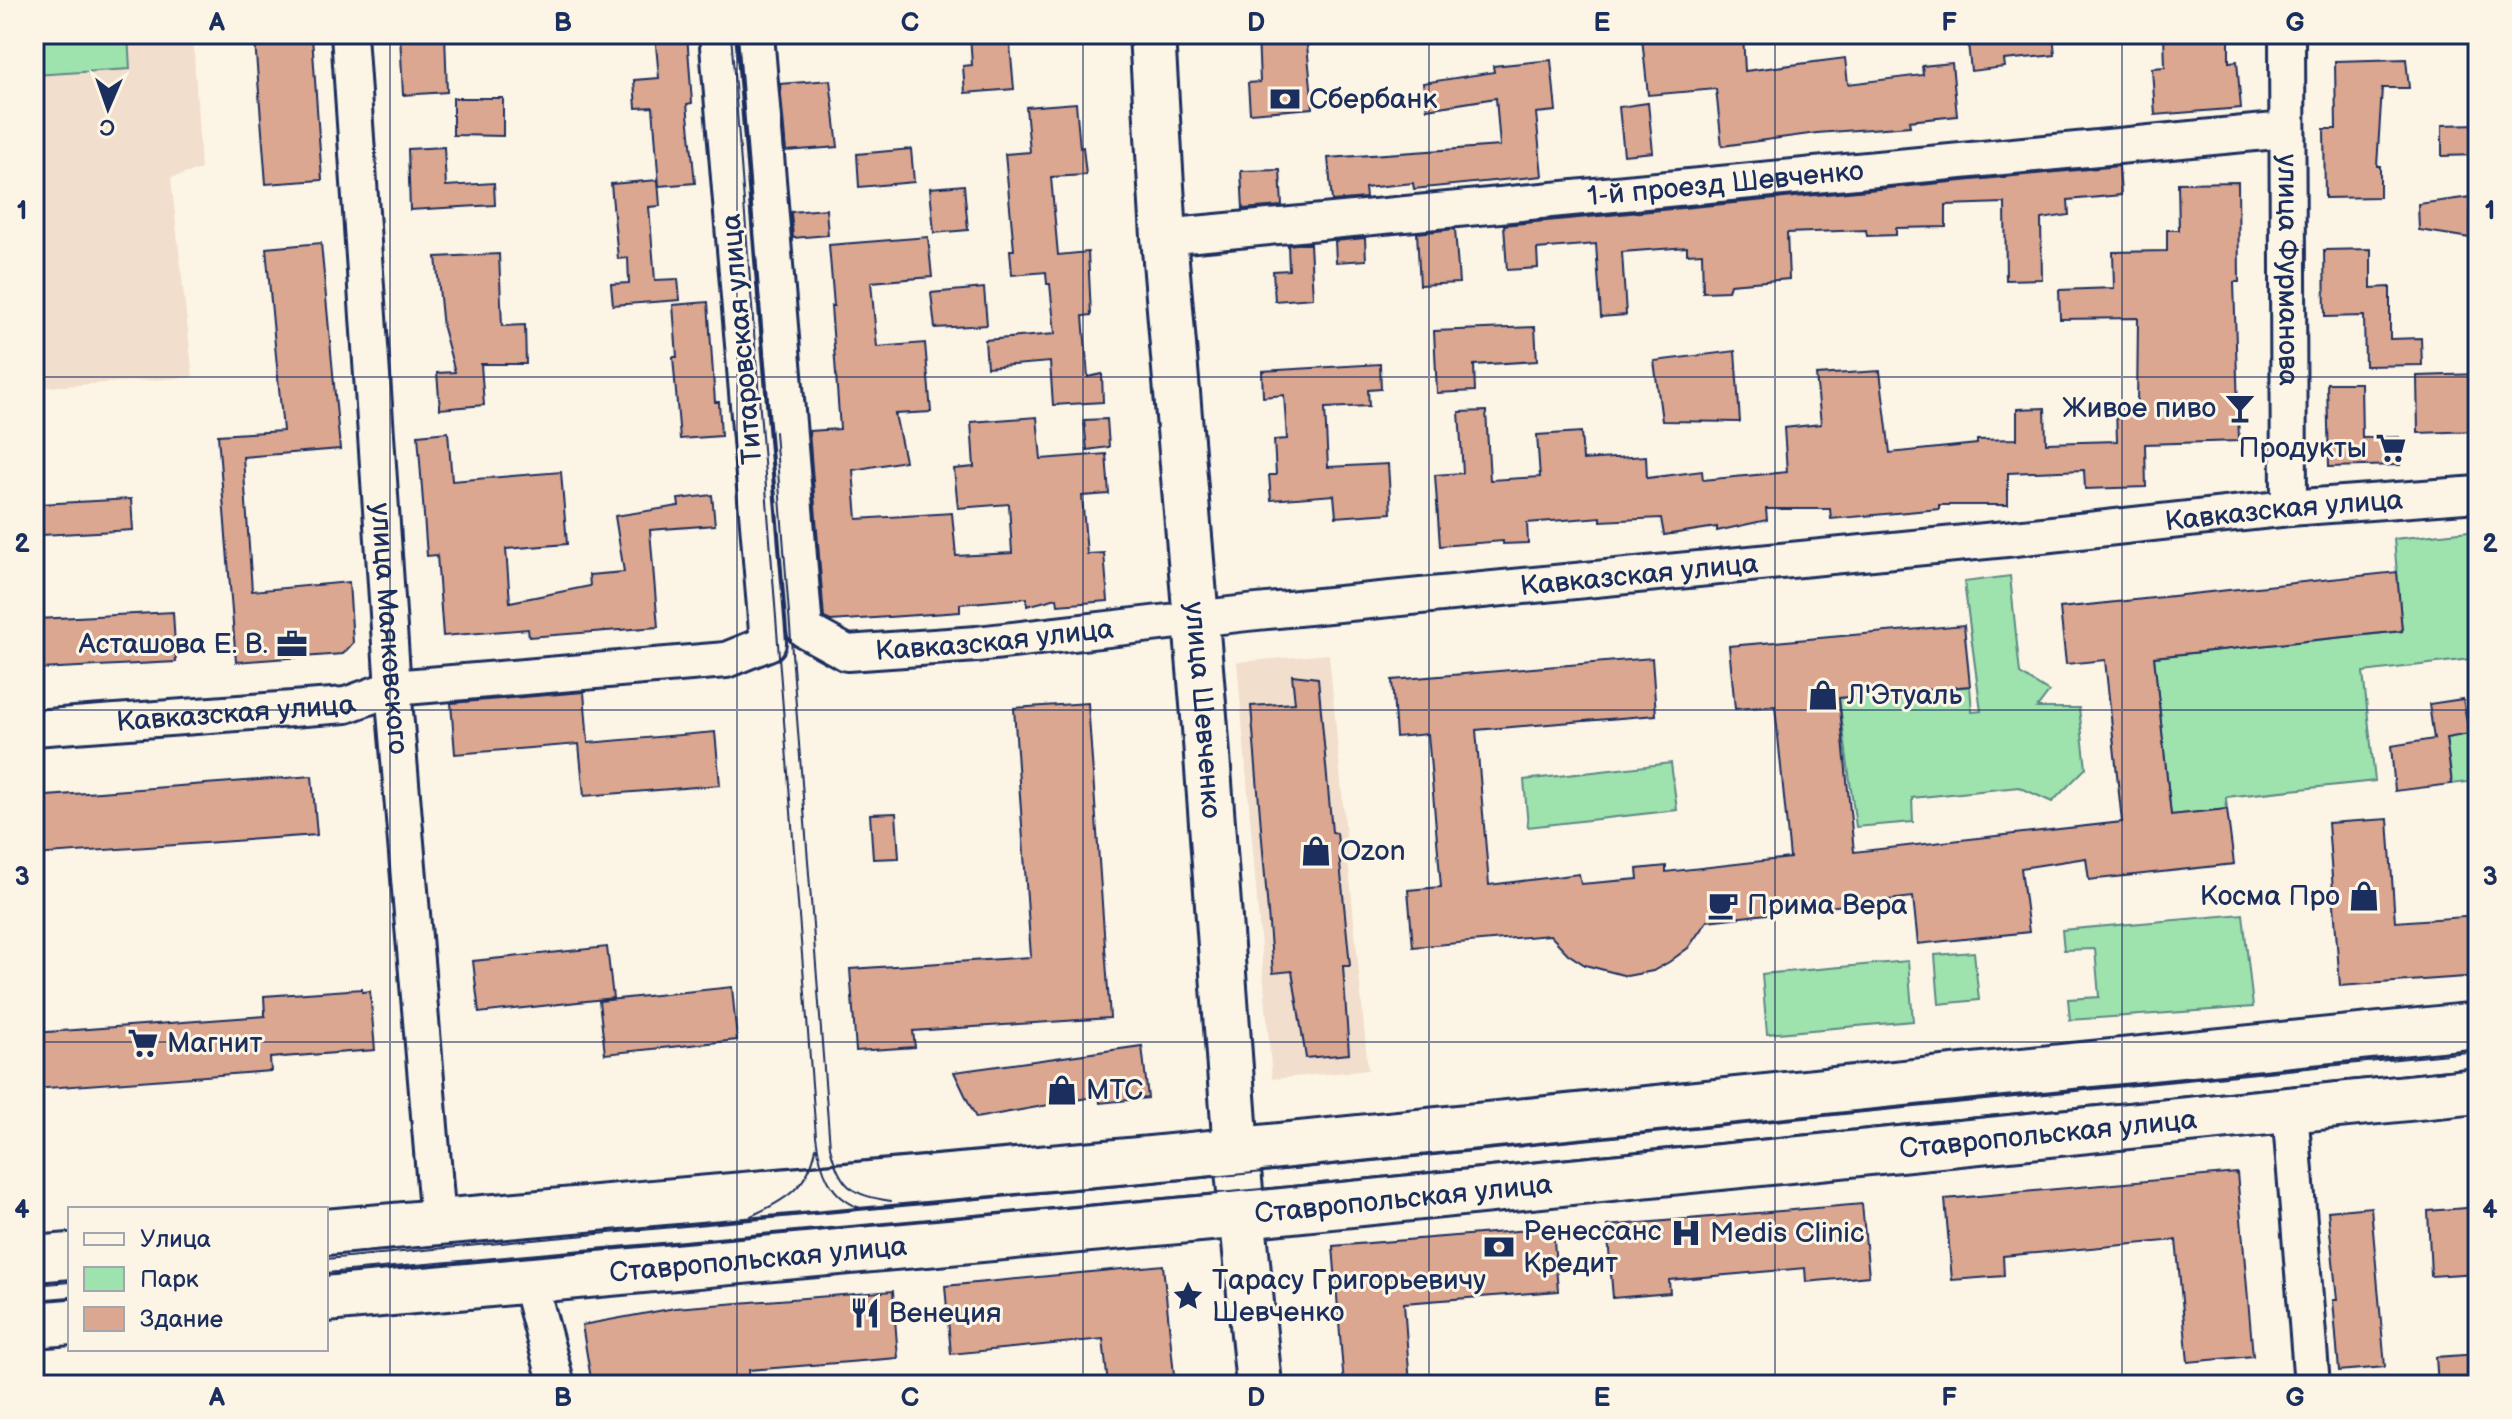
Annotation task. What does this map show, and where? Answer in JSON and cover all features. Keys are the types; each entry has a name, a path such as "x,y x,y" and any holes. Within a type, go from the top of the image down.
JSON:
{"main road":[{"name":"улица Шевченко","path":"1152,34 1164,237 1236,1150 1259,1385"},
{"path":"328,1232 1236,1150 2478,1025"},
{"name":"Ставропольская улица","path":"328,1299 1243,1215 2478,1091"},
{"path":"34,1259 68,1256"},
{"path":"34,1325 68,1322"}],"street":[{"name":"улица Маяковского","path":"349,34 393,688 438,1222"},
{"name":"Титаровская улица","path":"717,34 768,643"},
{"name":"Титаровская улица","path":"756,34 805,630"},
{"name":"улица Фурманова","path":"2287,34 2289,508"},
{"name":"1-й проезд Шевченко","path":"1164,237 2286,130"},
{"name":"Кавказская улица","path":"805,630 847,653 977,644 2289,508 2478,494"},
{"name":"Кавказская улица","path":"34,728 346,705 393,688 726,660 768,643"},
{"path":"2290,1109 2312,1385"},
{"path":"529,1280 557,1385"}],"shaded area":[{"path":"34,34 193,36 201,169 171,178 193,377 34,388"},
{"path":"1329,654 1368,1070 1272,1079 1237,662"}],"green space":[{"path":"34,34 128,34 130,69 34,75"},
{"path":"2478,530 2478,658 2363,672 2375,781 2226,797 2227,809 2171,815 2154,657 2402,631 2394,539"},
{"path":"2010,576 2020,674 2049,692 2037,708 2079,708 2086,768 2052,802 2019,787 1912,798 1913,822 1856,827 1839,698 1970,686 1972,712 1981,711 1964,582"},
{"path":"2469,734 2477,781 2452,784 2446,738"},
{"path":"1671,763 1677,810 1528,827 1524,780"},
{"path":"2243,914 2253,1007 2070,1020 2068,999 2099,997 2095,949 2064,950 2062,930"},
{"path":"1974,952 1979,1000 1939,1004 1935,955"},
{"path":"1908,961 1913,1021 1767,1034 1762,974"}],"building":[{"path":"400,34 445,34 447,92 403,95"},
{"path":"655,34 687,34 692,103 687,104 695,183 659,186 653,107 636,108 634,80 659,78"},
{"path":"970,34 1009,34 1014,89 965,93 963,66 972,65"},
{"path":"1258,34 1306,34 1313,108 1250,113 1248,83 1260,82"},
{"path":"1743,34 1745,71 1845,58 1848,84 1923,75 1922,66 1952,63 1957,116 1909,121 1910,126 1817,133 1722,146 1716,89 1648,95 1642,38"},
{"path":"1967,34 2053,34 2055,55 2004,60 2005,67 1971,71"},
{"path":"2164,34 2229,34 2229,62 2237,61 2241,108 2155,115 2152,68 2165,67"},
{"path":"312,37 322,180 266,184 255,41"},
{"path":"2406,59 2409,88 2382,88 2377,166 2380,166 2380,197 2325,198 2324,129 2336,129 2335,61"},
{"path":"1551,60 1556,111 1536,113 1542,176 1414,189 1413,183 1365,188 1366,198 1332,201 1328,158 1500,146 1496,98 1427,109 1423,83 1494,72 1493,66"},
{"path":"830,80 838,147 786,151 780,84"},
{"path":"453,98 503,98 503,136 453,135"},
{"path":"1076,103 1086,175 1051,177 1058,255 1088,252 1091,315 1083,316 1088,377 1102,374 1103,402 1053,405 1050,362 987,367 985,340 1055,334 1046,272 1012,275 1010,250 1014,250 1005,154 1030,152 1026,107"},
{"path":"1648,103 1653,152 1624,155 1619,107"},
{"path":"2478,124 2478,155 2442,156 2442,125"},
{"path":"444,147 446,186 494,183 495,205 410,210 408,149"},
{"path":"911,149 914,182 859,187 857,154"},
{"path":"2119,166 2121,195 2068,200 2069,215 2041,219 2042,279 2006,280 2005,203 1946,205 1946,227 1896,228 1896,235 1867,236 1866,230 1787,233 1789,279 1730,284 1728,291 1703,292 1702,253 1687,254 1687,247 1622,252 1626,315 1601,317 1596,244 1537,249 1538,268 1507,270 1504,225"},
{"path":"1280,170 1282,206 1243,209 1241,171"},
{"path":"658,180 660,206 649,207 655,280 678,279 680,300 613,305 611,284 629,283 628,258 618,259 611,184"},
{"path":"2238,182 2239,282 2234,282 2239,441 2145,444 2146,487 2085,489 2084,470 2008,473 2008,505 1939,505 1939,509 1831,519 1830,509 1766,509 1767,520 1717,531 1717,527 1664,535 1661,518 1601,521 1601,517 1527,523 1528,543 1503,544 1503,541 1440,546 1435,475 1463,473 1459,412 1486,411 1490,480 1540,477 1537,435 1581,432 1583,460 1646,456 1647,478 1702,471 1703,480 1787,472 1784,428 1821,424 1816,375 1880,371 1890,453 1977,444 1977,440 2017,439 2017,409 2045,408 2046,443 2117,441 2116,408 2137,408 2138,318 2060,319 2059,290 2114,288 2113,252 2167,251 2167,230 2179,230 2178,183"},
{"path":"964,185 968,230 934,233 930,188"},
{"path":"2471,197 2470,238 2419,230 2418,204"},
{"path":"826,209 828,235 793,238 791,212"},
{"path":"1455,229 1459,283 1420,285 1417,233"},
{"path":"928,237 932,277 871,282 877,347 925,343 931,412 895,414 905,461 853,470 857,519 952,513 956,556 1012,553 1009,504 958,508 954,469 974,467 971,422 1037,417 1041,459 1106,454 1109,494 1082,496 1087,554 1104,553 1108,601 1058,605 1057,598 1027,606 1027,598 960,604 960,612 831,621 824,618 809,431 840,429 829,245"},
{"path":"1365,238 1366,260 1336,262 1335,241"},
{"path":"321,243 340,449 243,457 252,591 349,582 353,643 343,654 236,662 218,435 283,431 266,248"},
{"path":"1310,244 1313,298 1275,301 1273,271 1289,270 1288,245"},
{"path":"2371,249 2371,288 2390,287 2390,339 2421,338 2422,365 2365,366 2364,316 2325,317 2324,250"},
{"path":"499,254 502,326 525,325 526,364 481,364 484,405 440,409 437,373 455,372 443,328 436,257"},
{"path":"984,288 987,325 935,328 931,293"},
{"path":"708,302 715,402 719,402 721,436 680,439 673,357 677,357 673,305"},
{"path":"1535,327 1537,361 1474,365 1475,391 1437,393 1434,331"},
{"path":"1735,351 1740,422 1662,421 1654,361"},
{"path":"1380,364 1381,389 1368,390 1369,406 1325,408 1328,467 1388,464 1391,513 1336,517 1334,495 1271,500 1269,475 1276,475 1274,440 1287,439 1284,395 1263,397 1262,371"},
{"path":"2478,374 2478,431 2418,433 2417,376"},
{"path":"2327,383 2361,383 2362,438 2399,437 2400,465 2329,467"},
{"path":"1107,419 1109,447 1087,450 1084,420"},
{"path":"448,432 452,481 561,472 567,544 506,549 510,602 590,586 589,575 624,572 615,516 679,506 678,499 712,495 715,525 650,530 658,627 529,637 528,629 443,636 437,555 427,556 418,435"},
{"path":"131,499 133,530 42,535 40,504"},
{"path":"2397,572 2402,631 2154,657 2171,815 2227,809 2234,864 2089,880 2086,858 2021,868 2029,932 1918,944 1913,897 1707,921 1688,948 1669,962 1653,971 1627,976 1585,965 1568,954 1550,935 1413,947 1408,890 1441,887 1428,734 1396,737 1392,680 1652,658 1656,715 1476,730 1489,885 1579,874 1581,884 1638,879 1637,869 1666,866 1666,872 1790,858 1775,706 1735,709 1729,646 1964,625 1970,686 1839,698 1854,852 2122,822 2105,660 2066,664 2060,608"},
{"path":"173,612 176,662 40,669 38,619"},
{"path":"1292,675 1318,678 1332,832 1337,833 1350,966 1343,966 1349,1054 1306,1058 1292,971 1273,973 1251,706 1295,703"},
{"path":"584,692 588,743 715,732 720,785 584,796 579,744 455,754 451,703"},
{"path":"2463,699 2469,734 2446,738 2452,784 2395,791 2391,746 2434,739 2429,704"},
{"path":"1088,703 1110,1018 913,1031 915,1047 856,1051 850,969 1031,957 1014,708"},
{"path":"312,776 317,835 34,855 34,797"},
{"path":"896,813 899,858 873,859 870,814"},
{"path":"2388,819 2395,922 2478,916 2478,976 2340,986 2328,823"},
{"path":"607,947 613,998 479,1013 473,961"},
{"path":"732,987 737,1040 605,1054 599,1001"},
{"path":"362,989 362,992 370,991 375,1050 270,1058 271,1071 34,1089 34,1033 265,1016 264,996"},
{"path":"1142,1046 1148,1098 1100,1103 1099,1096 976,1118 954,1072"},
{"path":"2237,1173 2253,1356 2188,1362 2176,1240 2003,1256 2004,1276 1952,1280 1945,1199"},
{"path":"1862,1204 1869,1276 1806,1282 1805,1268 1669,1280 1670,1293 1613,1298 1607,1226"},
{"path":"2371,1207 2385,1367 2339,1371 2333,1300 2337,1300 2328,1211"},
{"path":"2478,1207 2478,1273 2431,1276 2428,1211"},
{"path":"1553,1228 1558,1291 1404,1303 1410,1385 1344,1385 1333,1246"},
{"path":"1163,1265 1175,1385 1108,1385 1103,1339 951,1354 945,1286"},
{"path":"893,1291 898,1358 749,1370 750,1385 592,1385 582,1325 675,1308"},
{"path":"2478,1354 2478,1385 2438,1385 2436,1357"}],"tram line":[{"path":"731,34 816,1136 828,1181 842,1198 863,1209"},
{"path":"775,432 830,1147 838,1171 849,1187 866,1196 891,1201"},
{"path":"328,1259 1152,1183 2478,1051"},
{"path":"328,1273 1241,1191 2478,1067"},
{"path":"751,1216 774,1205 801,1183 813,1162 816,1148"},
{"path":"34,1285 68,1282"},
{"path":"34,1300 68,1297"}],"place":[{"name":"Сбербанк","path":"1285,99"},
{"name":"Живое пиво","path":"2240,408"},
{"name":"Продукты","path":"2391,448"},
{"name":"Асташова Е. В.","path":"292,644"},
{"name":"Л'Этуаль","path":"1823,695"},
{"name":"Ozon","path":"1316,851"},
{"name":"Косма Про","path":"2364,896"},
{"name":"Прима Вера","path":"1723,905"},
{"name":"Магнит","path":"143,1043"},
{"name":"МТС","path":"1062,1090"},
{"name":"Medis Clinic","path":"1686,1233"},
{"name":"Ренессанс Кредит","path":"1499,1247"},
{"name":"Тарасу Григорьевичу Шевченко","path":"1188,1296"},
{"name":"Венеция","path":"865,1313"}]}
